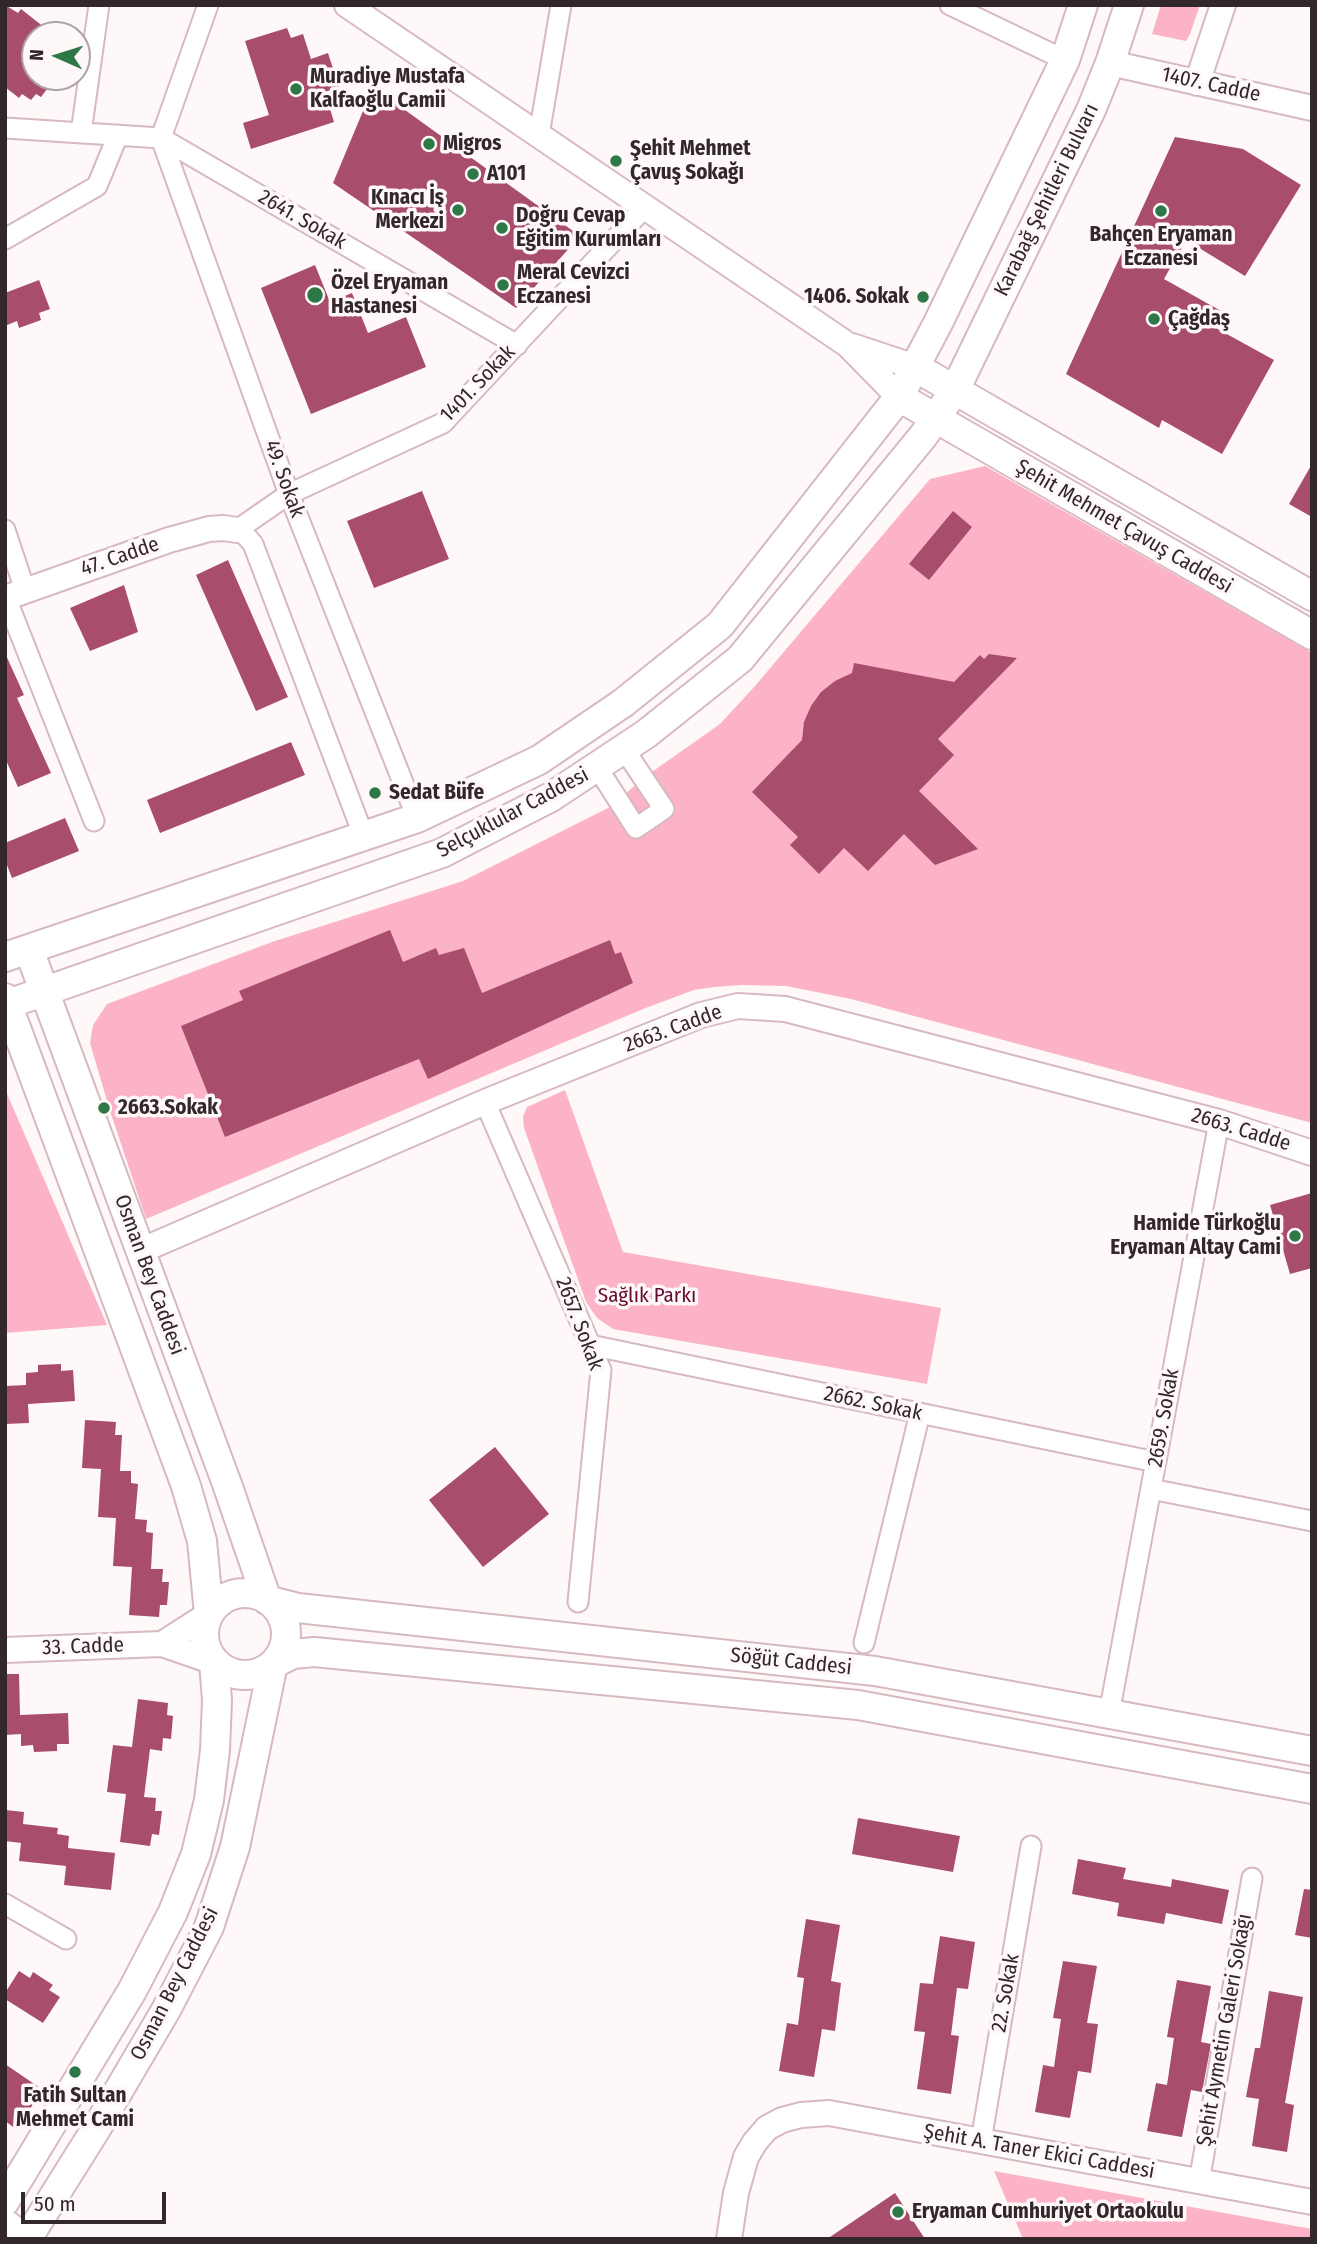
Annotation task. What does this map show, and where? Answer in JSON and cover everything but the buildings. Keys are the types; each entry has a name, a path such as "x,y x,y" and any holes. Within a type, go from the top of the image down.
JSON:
{"main road":[{"path":"915,367 1065,60 1083,5"},
{"name":"Karabağ Şehitleri Bulvarı","path":"936,418 955,390 1091,110 1129,5"},
{"name":"Şehit Mehmet Çavuş Caddesi","path":"915,367 1312,596"},
{"name":"Selçuklular Caddesi","path":"17,954 417,818 539,760 623,702 720,625 899,397 915,367"},
{"name":"Şehit Mehmet Çavuş Caddesi","path":"899,397 1312,635"},
{"name":"Selçuklular Caddesi","path":"6,1002 442,853 551,797 646,734 740,659 936,418"},
{"path":"364,837 377,876"},
{"name":"Osman Bey Caddesi","path":"17,954 44,991 227,1484 267,1600"},
{"name":"Osman Bey Caddesi","path":"6,1002 186,1486 202,1541 209,1614"},
{"name":"Osman Bey Caddesi","path":"5,1053 38,1086"},
{"path":"247,1593 267,1600 276,1608 285,1631 280,1654 273,1664 250,1675 236,1675 224,1670 214,1662 207,1651 204,1638 209,1614 225,1598 236,1594 247,1593"},
{"name":"Söğüt Caddesi","path":"267,1600 298,1608 875,1671 1312,1751"},
{"name":"Söğüt Caddesi","path":"273,1664 293,1654 314,1652 858,1705 1312,1789"},
{"name":"Osman Bey Caddesi","path":"5,2201 132,1991 173,1912 196,1854 209,1800 215,1750 217,1700 214,1662"},
{"name":"Osman Bey Caddesi","path":"27,2239 159,2022 209,1927 235,1846 273,1664"},
{"path":"5,2224 27,2239"}],"street":[{"path":"81,133 99,5"},
{"path":"5,128 161,138 208,5"},
{"path":"347,5 848,345 899,397"},
{"path":"539,135 561,5"},
{"path":"950,5 1065,60"},
{"path":"1198,83 1223,5"},
{"name":"1407. Cadde","path":"1110,63 1312,108"},
{"path":"5,239 97,186 118,135"},
{"name":"2641. Sokak","path":"161,138 517,345"},
{"name":"49. Sokak","path":"161,138 289,494 417,818"},
{"name":"1401. Sokak","path":"237,530 289,494 443,423 645,207"},
{"path":"848,345 915,367"},
{"name":"47. Cadde","path":"12,595 169,540 209,529 237,530"},
{"path":"5,530 12,595 94,821"},
{"path":"237,530 253,544 364,837"},
{"path":"597,767 636,828 664,809 624,749"},
{"name":"2663. Cadde","path":"141,1251 485,1102 701,1015 738,1006 785,1009 1219,1122 1312,1153"},
{"name":"2657. Sokak","path":"485,1102 601,1370 578,1602"},
{"name":"2659. Sokak","path":"1109,1714 1219,1122"},
{"name":"2662. Sokak","path":"590,1345 1156,1462"},
{"path":"864,1643 919,1413"},
{"path":"1151,1489 1312,1521"},
{"path":"162,1644 209,1614"},
{"name":"33. Cadde","path":"5,1650 162,1644 214,1662"},
{"name":"22. Sokak","path":"981,2141 1031,1846"},
{"name":"Şehit Aymetin Galeri Sokağı","path":"1199,2182 1252,1878"},
{"path":"5,1904 66,1939"},
{"name":"Şehit A. Taner Ekici Caddesi","path":"729,2239 739,2176 755,2142 767,2128 782,2120 829,2113 1312,2203"}],"green space":[{"path":"1161,5 1200,5 1186,41 1152,34"},
{"path":"985,466 1312,653 1312,1123 851,999 786,986 714,987 694,990 643,1009 146,1219 90,1043 93,1025 107,1004 272,942 463,881 608,808 649,774 720,724 930,479"},
{"path":"5,1089 107,1325 5,1333"},
{"name":"Sağlık Parkı","path":"565,1090 623,1252 941,1308 927,1384 613,1329 597,1318 586,1302 524,1128 523,1117 527,1107"},
{"path":"994,2171 1312,2229 1312,2239 1023,2239"}],"place":[{"name":"Muradiye Mustafa Kalfaoğlu Camii","path":"296,89"},
{"name":"Migros","path":"429,144"},
{"name":"Şehit Mehmet Çavuş Sokağı","path":"616,161"},
{"name":"A101","path":"473,174"},
{"name":"Kınacı İş Merkezi","path":"458,210"},
{"name":"Bahçen Eryaman Eczanesi","path":"1161,211"},
{"name":"Doğru Cevap Eğitim Kurumları","path":"502,228"},
{"name":"Meral Cevizci Eczanesi","path":"503,285"},
{"name":"Özel Eryaman Hastanesi","path":"315,295"},
{"name":"1406. Sokak","path":"923,297"},
{"name":"Çağdaş","path":"1154,319"},
{"name":"Sedat Büfe","path":"375,793"},
{"name":"2663.Sokak","path":"104,1108"},
{"name":"Hamide Türkoğlu Eryaman Altay Cami","path":"1295,1236"},
{"name":"Fatih Sultan Mehmet Cami","path":"75,2072"},
{"name":"Eryaman Cumhuriyet Ortaokulu","path":"898,2212"}]}
